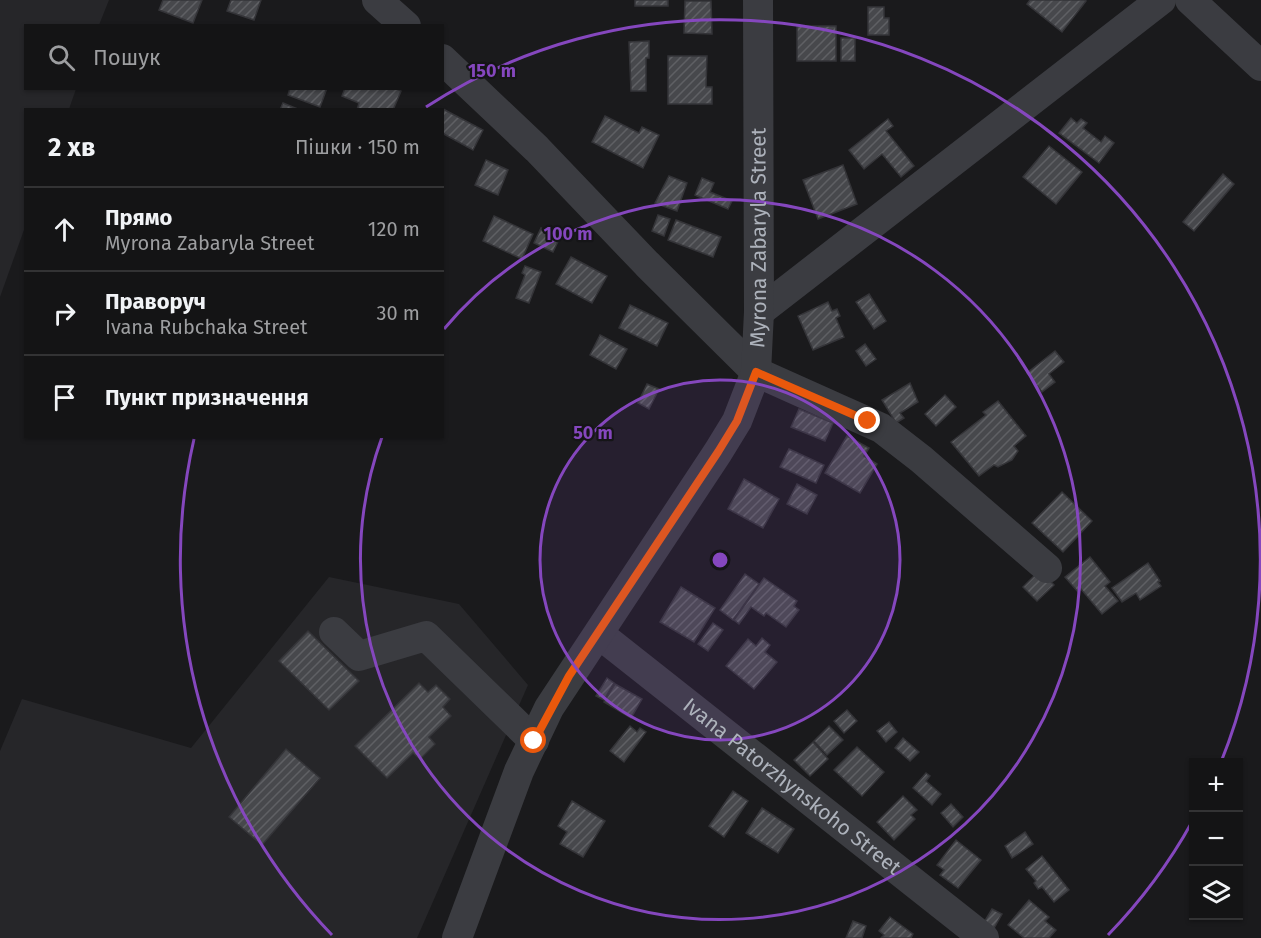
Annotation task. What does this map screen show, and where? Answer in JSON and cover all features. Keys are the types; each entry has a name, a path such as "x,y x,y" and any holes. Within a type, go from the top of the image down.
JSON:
{"street":[{"path":"377,0 404,24"},
{"name":"Myrona Zabaryla Street","path":"457,938 519,771 534,741 569,676 599,634 730,431 756,372 759,312 758,0"},
{"path":"759,312 1161,0"},
{"path":"1190,0 1261,66"},
{"path":"444,61 537,149 647,264 756,372 880,428 921,459 1047,568"},
{"path":"334,632 359,656 426,636 534,741"},
{"name":"Ivana Patorzhynskoho Street","path":"599,634 984,938"}],"shaded area":[{"path":"0,0 109,0 99,24 24,24 24,90 76,90 69,108 24,108 24,230 0,297"},
{"path":"329,577 459,604 528,685 417,938 0,938 0,751 22,699 191,748"}],"building":[{"path":"163,0 202,0 193,23 159,10"},
{"path":"231,0 261,0 254,20 227,11"},
{"path":"635,0 668,0 668,6 635,6"},
{"path":"1030,0 1086,1 1062,32 1027,4"},
{"path":"685,1 711,1 712,34 684,33"},
{"path":"868,7 884,7 884,18 889,18 889,35 868,35"},
{"path":"797,26 836,26 836,61 797,61"},
{"path":"841,38 855,38 855,61 841,61"},
{"path":"649,41 649,58 646,58 646,91 631,91 629,42"},
{"path":"668,56 707,56 706,87 712,87 712,104 668,104"},
{"path":"289,90 326,90 320,107 288,95"},
{"path":"344,90 401,91 394,108 358,108 359,103 342,96"},
{"path":"283,103 295,108 281,108"},
{"path":"444,110 483,130 473,150 444,134"},
{"path":"605,116 639,133 642,127 659,135 643,168 592,142"},
{"path":"1071,118 1077,123 1081,119 1087,123 1083,128 1101,142 1105,136 1114,143 1099,163 1059,133"},
{"path":"888,119 893,126 886,131 914,166 901,177 882,154 864,169 849,150"},
{"path":"1049,146 1082,172 1056,204 1023,177"},
{"path":"486,160 508,170 498,195 475,185"},
{"path":"843,165 857,204 818,219 803,180"},
{"path":"1223,174 1234,184 1194,231 1183,222"},
{"path":"669,176 687,183 677,211 655,203"},
{"path":"702,178 714,183 710,192 732,201 728,209 695,195"},
{"path":"658,215 670,219 664,236 652,231"},
{"path":"494,216 533,234 522,259 483,241"},
{"path":"676,220 721,237 713,257 668,240"},
{"path":"541,228 560,237 553,252 534,243"},
{"path":"571,257 607,276 592,303 556,284"},
{"path":"525,266 541,272 529,303 516,298 525,275 522,273"},
{"path":"869,294 886,321 874,329 856,302"},
{"path":"828,302 832,311 837,309 840,316 836,318 844,337 813,350 798,316"},
{"path":"630,305 668,323 657,346 619,328"},
{"path":"600,335 627,349 616,369 590,355"},
{"path":"865,344 876,359 866,366 856,351"},
{"path":"1055,351 1064,362 1049,374 1055,382 1042,392 1027,373"},
{"path":"910,383 918,402 900,413 904,418 896,423 882,400"},
{"path":"647,384 659,389 649,409 638,403"},
{"path":"945,395 956,407 936,426 925,414"},
{"path":"998,401 1026,436 1014,446 1018,451 1012,460 998,467 994,465 979,476 951,442 986,415 983,412"},
{"path":"799,409 833,423 825,441 791,427"},
{"path":"847,436 869,448 864,456 877,464 860,493 825,473"},
{"path":"789,449 824,465 816,483 780,467"},
{"path":"744,479 779,499 763,528 728,509"},
{"path":"797,484 817,495 807,514 787,504"},
{"path":"1062,492 1092,521 1063,552 1032,523"},
{"path":"1090,557 1110,582 1105,586 1118,601 1102,614 1081,589 1078,592 1065,577"},
{"path":"1148,563 1161,586 1140,600 1136,593 1122,602 1112,588"},
{"path":"1040,570 1054,585 1037,601 1023,587"},
{"path":"745,574 759,584 733,620 720,610"},
{"path":"764,578 797,601 794,606 799,610 786,627 766,613 764,616 751,607 739,624 734,620"},
{"path":"681,587 715,608 694,642 660,622"},
{"path":"713,623 723,630 708,651 698,644"},
{"path":"308,631 359,681 329,710 279,661"},
{"path":"762,638 770,645 765,652 777,662 754,689 726,666 748,639 756,646"},
{"path":"607,678 614,683 604,700 596,696"},
{"path":"419,683 428,692 436,685 450,699 443,707 451,716 429,737 435,744 420,759 413,753 387,778 355,746"},
{"path":"615,684 642,699 631,718 604,702"},
{"path":"847,710 857,721 844,733 834,721"},
{"path":"889,722 897,732 886,742 877,731"},
{"path":"630,726 637,732 640,728 646,732 624,762 610,751"},
{"path":"829,726 843,740 827,755 814,741"},
{"path":"903,738 919,752 910,761 895,748"},
{"path":"813,742 828,759 810,776 794,760"},
{"path":"857,747 884,772 862,796 834,770"},
{"path":"286,749 320,778 262,845 229,817"},
{"path":"926,773 930,776 926,781 941,794 932,805 913,788"},
{"path":"733,791 748,801 724,837 709,826"},
{"path":"903,796 917,810 911,815 915,819 894,840 877,822"},
{"path":"572,801 605,821 583,857 560,844 567,832 558,826"},
{"path":"951,804 963,817 953,827 941,813"},
{"path":"762,808 794,829 778,853 746,833"},
{"path":"1025,832 1033,844 1012,858 1005,846"},
{"path":"956,840 981,860 958,888 940,875 944,870 937,865"},
{"path":"1042,856 1069,890 1054,902 1042,887 1038,889 1034,883 1036,881 1026,869"},
{"path":"1029,900 1049,917 1045,921 1056,930 1049,938 1024,938 1008,925"},
{"path":"992,909 1002,914 993,930 983,924"},
{"path":"890,917 913,934 911,938 881,938 884,935 879,931"},
{"path":"853,921 866,926 862,938 846,938"}],"route":[{"path":"534,741 549,708 569,676 599,634 737,421 756,372 868,421"}]}
